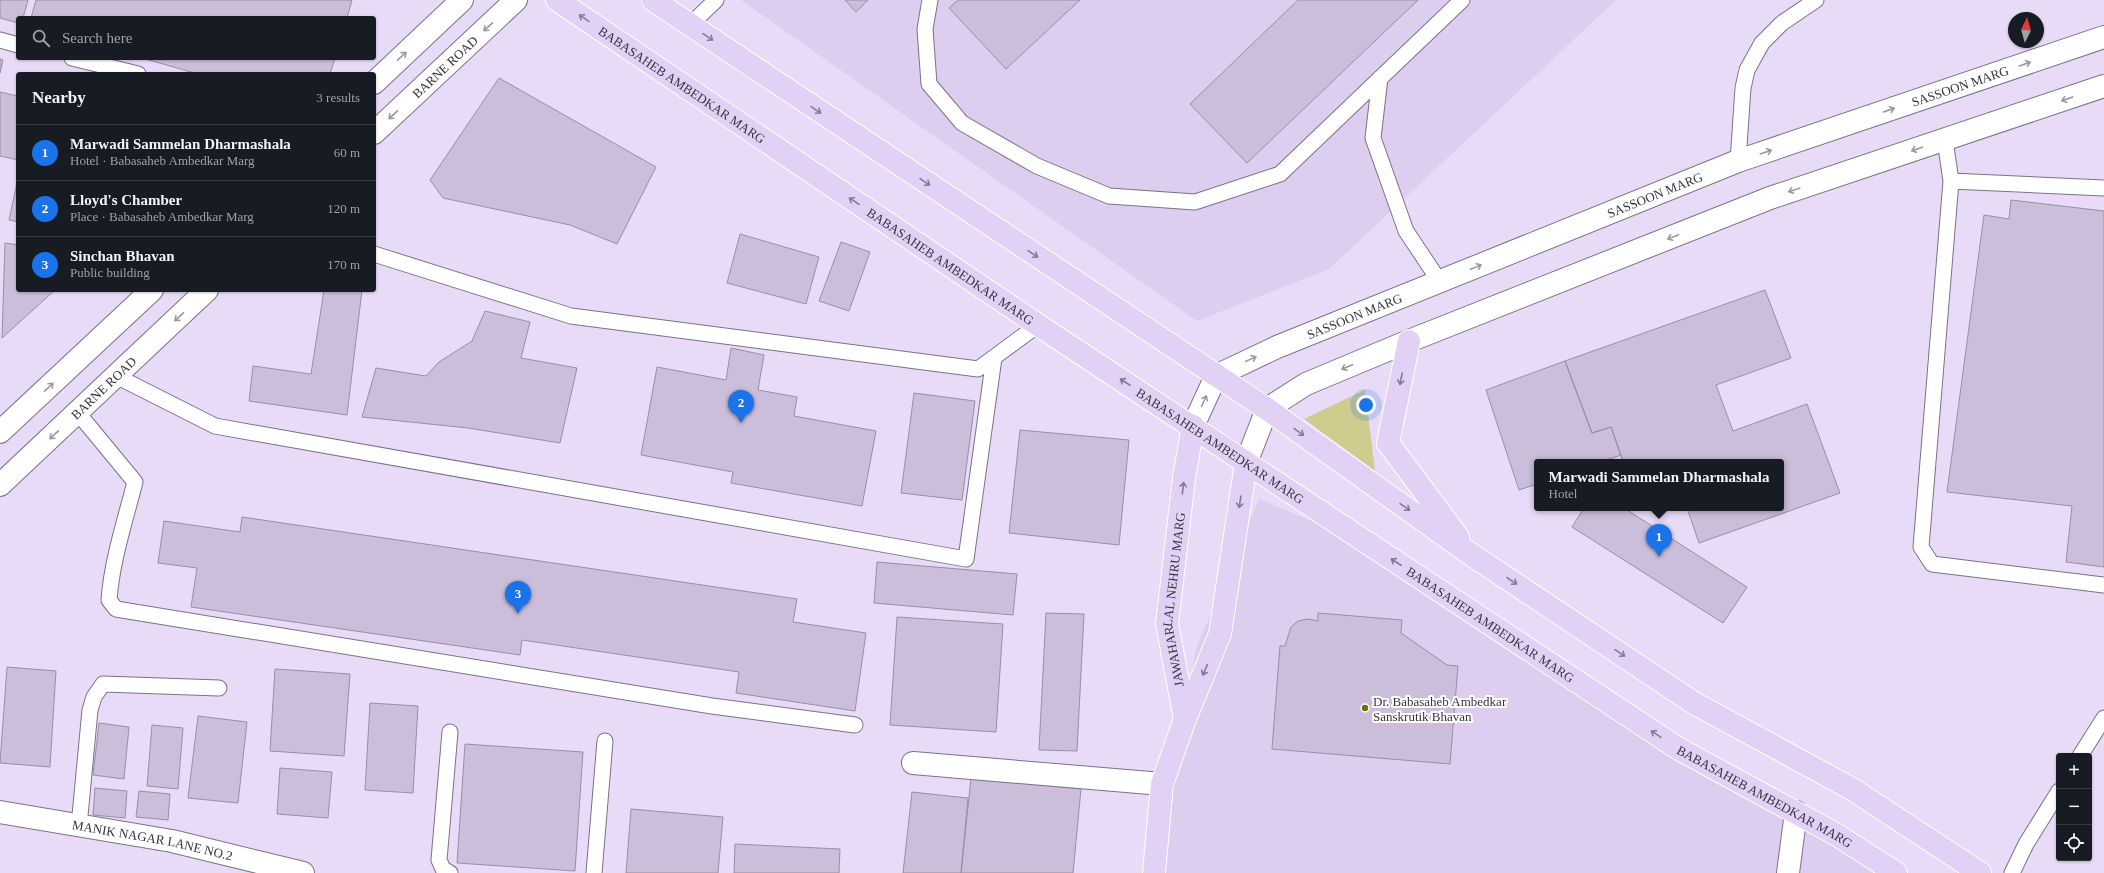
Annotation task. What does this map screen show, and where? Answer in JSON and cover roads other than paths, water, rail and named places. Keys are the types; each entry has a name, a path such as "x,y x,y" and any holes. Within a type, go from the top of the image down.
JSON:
{"main road":[{"path":"376,81 462,0"},
{"name":"BARNE ROAD","path":"376,131 516,0"},
{"name":"BABASAHEB AMBEDKAR MARG","path":"557,0 1038,325 1679,748 1837,835 1886,870"},
{"path":"653,0 1267,409 1469,553 1694,703 1852,789 1980,873"},
{"name":"SASSOON MARG","path":"1216,376 1277,347 1738,161 2104,37"},
{"path":"1154,873 1162,784 1185,719 1220,634 1246,463 1267,409 1306,384 1409,341 1770,198 2104,86"},
{"path":"0,432 150,292"},
{"name":"BARNE ROAD","path":"0,485 205,292"},
{"path":"1409,341 1388,443 1469,553"},
{"name":"JAWAHARLAL NEHRU MARG","path":"1185,719 1167,624 1184,478 1193,426 1216,376"},
{"path":"913,762 1162,784"},
{"name":"MANIK NAGAR LANE NO.2","path":"0,812 172,842 269,869 303,873"},
{"path":"1788,873 1796,812"}],"lane":[{"path":"690,25 716,0"},
{"path":"930,0 925,29 929,84 962,123 1037,166 1109,196 1195,202 1280,174 1462,0"},
{"path":"1738,161 1742,95 1747,70 1762,43 1782,23 1816,0"},
{"path":"0,40 16,44"},
{"path":"80,60 130,72"},
{"path":"1380,78 1373,138 1406,231 1440,282"},
{"path":"1945,140 1951,181 1921,547 1932,564 2104,585"},
{"path":"1951,181 2104,188"},
{"path":"376,255 571,316 978,369 1038,325"},
{"path":"116,376 215,426 966,559 994,358"},
{"path":"78,413 135,482 117,549 110,587 109,600 116,610 712,706 855,725"},
{"path":"78,826 90,710 94,697 103,684 219,688"},
{"path":"2082,753 2104,718"},
{"path":"450,732 440,860 443,869 450,873"},
{"path":"594,873 605,741"},
{"path":"2012,873 2026,844 2056,796"}],"place":[{"name":"Lloyd's Chamber","path":"741,423"},
{"name":"Marwadi Sammelan Dharmashala","path":"1659,557"},
{"name":"Sinchan Bhavan","path":"518,614"},
{"name":"Dr. Babasaheb Ambedkar Sanskrutik Bhavan","path":"1365,708"}]}
